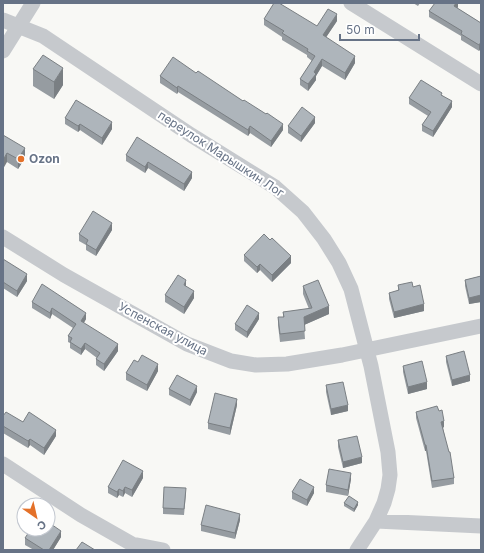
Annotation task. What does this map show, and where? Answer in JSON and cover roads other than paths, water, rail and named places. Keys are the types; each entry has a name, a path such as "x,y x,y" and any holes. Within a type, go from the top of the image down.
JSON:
{"street":[{"path":"3,51 33,3"},
{"path":"351,3 481,84"},
{"name":"переулок Марышкин Лог","path":"3,20 43,36 191,135 275,187 303,212 324,240 339,263 351,289 367,350 388,452 390,476 388,489 376,521 357,550"},
{"name":"Успенская улица","path":"3,237 64,275 187,344 231,361 256,365 287,364 342,355 481,326"},
{"path":"3,464 81,515 132,544 163,550"},
{"path":"376,521 481,526"}],"place":[{"name":"Ozon","path":"21,159"}]}
